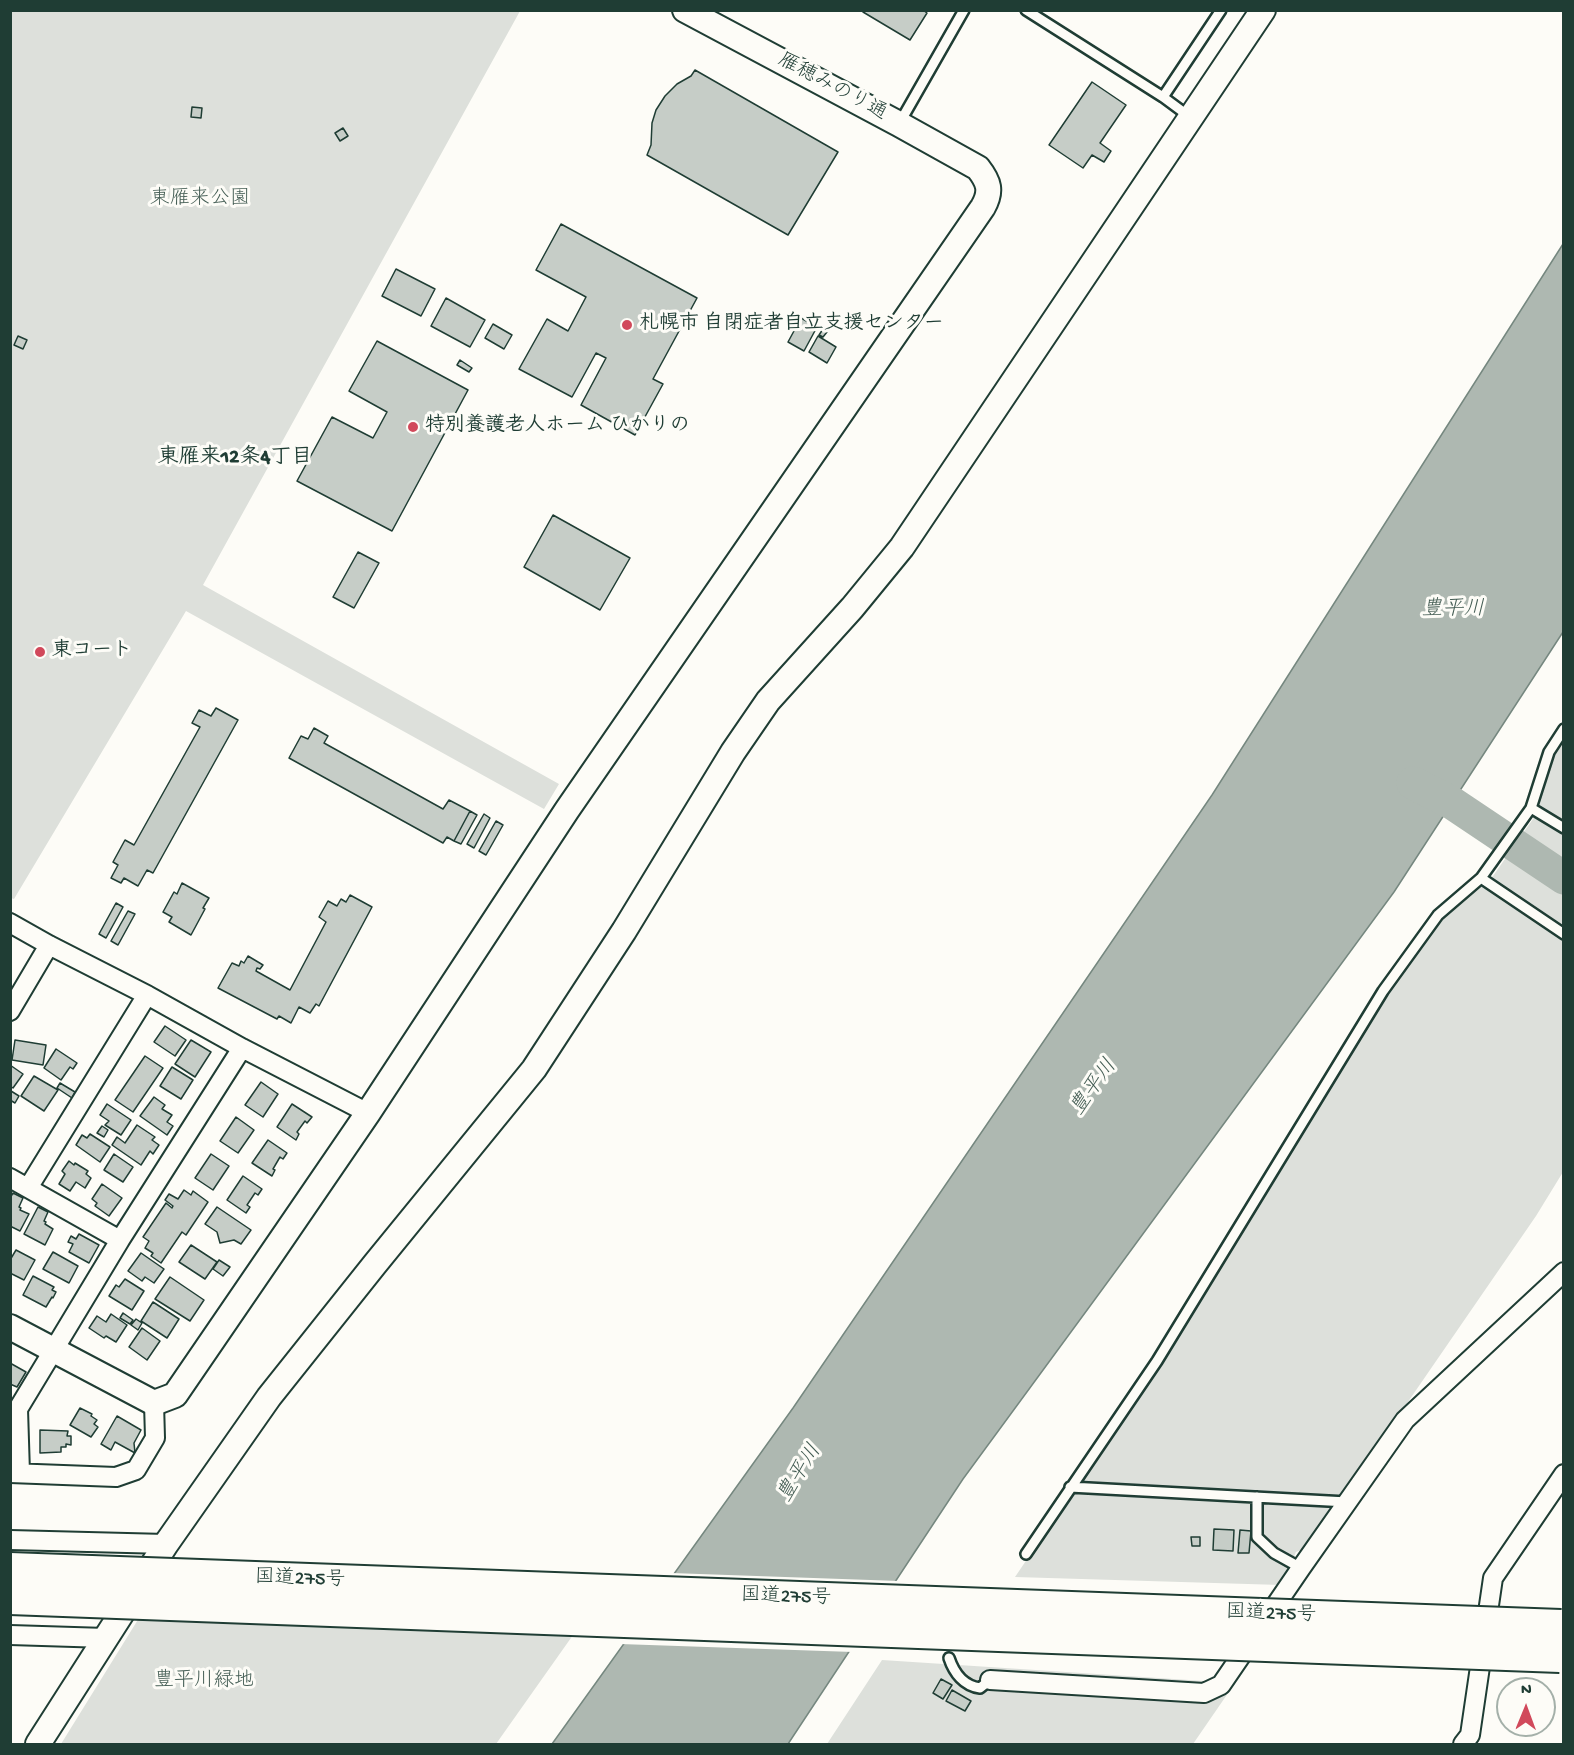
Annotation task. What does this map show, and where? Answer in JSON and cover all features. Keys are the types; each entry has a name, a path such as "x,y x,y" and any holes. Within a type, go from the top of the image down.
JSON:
{"highway":[{"name":"国道275号","path":"10,1569 1560,1641 10,1598"}],"street":[{"path":"38,1744 166,1544 268,1397 534,1069 624,931 768,701 852,608 902,547 1263,10"},
{"name":"雁穂みのり通","path":"368,1113 567,810 988,197 985,177 978,168 696,13"},
{"path":"10,923 368,1113 175,1395 154,1403 10,1327"},
{"path":"10,1011 50,945"},
{"path":"28,1188 147,995"},
{"path":"154,1403 155,1438 136,1470 116,1476 15,1473 18,1409 120,1240 242,1048"},
{"path":"10,1178 120,1240"},
{"path":"990,1680 1204,1693 1221,1684 1404,1420 1563,1272"},
{"path":"1463,1744 1470,1735 1493,1578 1563,1474"},
{"path":"10,1540 166,1544"},
{"path":"10,1635 106,1638"}],"lane":[{"path":"899,124 964,10"},
{"path":"1026,10 1191,118"},
{"path":"1163,98 1221,10"},
{"path":"1026,1554 1157,1361 1383,991 1438,915 1481,878 1531,808 1549,752 1563,729"},
{"path":"1531,808 1563,828"},
{"path":"1481,878 1563,933"},
{"path":"1070,1487 1347,1502"},
{"path":"1257,1497 1257,1537 1274,1553 1301,1568"},
{"path":"949,1658 957,1674 971,1687 980,1688 990,1680"}],"green space":[{"name":"東雁来公園","path":"11,11 520,11 203,585 559,784 544,809 186,611 14,899 11,898"},
{"path":"1563,739 1563,1172 1536,1216 1308,1547 1296,1552 1281,1585 1015,1577 1159,1364 1313,1111 1390,991 1440,920 1493,876 1535,816 1557,748"},
{"name":"豊平川緑地","path":"139,1618 578,1628 496,1744 61,1744"},
{"path":"882,1660 1235,1683 1193,1744 827,1744"}],"water":[{"name":"豊平川","path":"1563,244 1563,632 1394,892 963,1479 788,1744 552,1744 793,1408 1212,795"}],"pier":[{"path":"671,1573 899,1581 853,1652 620,1644"}],"building":[{"path":"864,10 923,10 927,13 910,40 863,12"},
{"path":"695,70 838,152 788,235 647,155 651,145 652,123 656,110 665,96 677,84 691,76"},
{"path":"1092,82 1126,105 1100,143 1111,151 1104,162 1092,155 1083,168 1049,145"},
{"path":"192,107 202,108 201,118 191,117"},
{"path":"343,128 348,136 340,141 335,133"},
{"name":"札幌市 自閉症者自立支援センター","path":"561,224 697,298 653,379 663,384 635,435 581,405 606,358 596,353 572,397 519,369 547,319 568,331 586,297 536,270"},
{"path":"396,269 435,289 421,316 382,296"},
{"path":"446,298 485,320 470,347 431,326"},
{"path":"801,318 817,327 804,351 788,342"},
{"path":"493,324 512,335 504,349 485,338"},
{"path":"823,329 827,332 823,337 819,335"},
{"path":"18,336 27,340 23,349 14,345"},
{"path":"818,336 836,347 827,363 809,352"},
{"name":"特別養護老人ホーム ひかりの","path":"377,341 468,390 392,531 297,481 332,417 373,438 387,412 349,391"},
{"path":"460,360 472,368 469,372 457,365"},
{"path":"553,515 630,558 600,610 524,567"},
{"path":"358,552 379,563 354,608 333,597"},
{"path":"216,708 238,720 153,873 147,870 138,886 124,878 121,883 111,878 118,865 113,862 125,840 134,845 200,727 192,723 199,710 211,716"},
{"path":"314,728 328,736 324,743 443,809 449,800 470,811 454,841 447,837 443,843 289,758 301,736 308,739"},
{"path":"470,811 477,815 461,844 454,841"},
{"path":"484,814 490,818 474,848 467,844"},
{"path":"496,821 503,825 486,855 479,851"},
{"path":"182,883 209,898 191,935 169,922 172,917 163,912 174,892 177,894"},
{"path":"350,895 372,907 319,1006 316,1004 310,1013 299,1007 291,1023 279,1016 277,1019 218,988 232,963 239,966 241,961 244,963 248,956 263,965 256,971 290,990 326,922 319,917 328,901 337,906 341,899 346,902"},
{"path":"116,903 123,907 106,938 99,934"},
{"path":"128,911 135,914 118,945 111,941"},
{"path":"165,1026 186,1040 175,1056 154,1042"},
{"path":"15,1040 46,1045 43,1065 12,1060"},
{"path":"191,1040 211,1052 195,1077 175,1064"},
{"path":"56,1049 77,1063 73,1069 70,1067 61,1080 44,1068"},
{"path":"145,1056 163,1068 133,1112 115,1100"},
{"path":"10,1065 23,1074 13,1088 10,1086"},
{"path":"172,1067 193,1080 181,1099 160,1086"},
{"path":"34,1076 58,1090 44,1111 21,1096"},
{"path":"261,1082 278,1094 263,1117 245,1105"},
{"path":"60,1083 75,1092 72,1098 57,1088"},
{"path":"11,1091 19,1096 15,1103 10,1100"},
{"path":"154,1097 165,1105 162,1109 172,1115 167,1122 173,1126 167,1135 140,1116"},
{"path":"107,1104 131,1120 121,1135 105,1125 109,1121 100,1115"},
{"path":"292,1104 312,1117 307,1123 305,1121 297,1132 299,1134 296,1140 277,1127"},
{"path":"236,1117 254,1130 238,1153 220,1141"},
{"path":"137,1125 155,1137 152,1140 159,1145 153,1154 150,1151 141,1165 112,1145 117,1137 125,1143"},
{"path":"102,1126 108,1130 104,1137 97,1133"},
{"path":"90,1134 110,1147 100,1162 76,1145 82,1135 87,1138"},
{"path":"268,1140 287,1153 283,1159 280,1157 272,1176 252,1163"},
{"path":"114,1154 133,1167 123,1182 104,1170"},
{"path":"211,1154 229,1166 213,1190 195,1178"},
{"path":"69,1161 88,1171 86,1174 91,1178 85,1188 76,1182 70,1191 59,1184 65,1174 62,1171"},
{"path":"243,1176 262,1189 258,1195 255,1193 247,1205 250,1207 246,1213 227,1200"},
{"path":"102,1184 122,1198 109,1216 95,1206 97,1203 92,1199"},
{"path":"184,1190 191,1195 193,1191 208,1202 186,1235 182,1232 161,1263 151,1256 153,1253 145,1248 149,1241 143,1237 166,1203 172,1208 173,1206 165,1200 169,1194 178,1199"},
{"path":"13,1193 23,1198 20,1210 29,1214 20,1231 10,1226 10,1198"},
{"path":"38,1207 48,1212 44,1221 53,1229 45,1245 24,1234"},
{"path":"217,1207 251,1230 241,1244 234,1240 220,1243 217,1232 205,1224"},
{"path":"79,1234 99,1245 89,1263 69,1252 73,1244 68,1242 71,1236 76,1239"},
{"path":"191,1245 217,1262 205,1279 179,1262"},
{"path":"16,1250 35,1260 24,1280 10,1273 10,1260"},
{"path":"53,1252 78,1266 69,1283 43,1269"},
{"path":"141,1253 164,1269 154,1283 145,1277 142,1281 128,1271"},
{"path":"219,1260 230,1267 223,1276 213,1269"},
{"path":"33,1276 54,1287 52,1290 56,1292 46,1307 23,1295"},
{"path":"170,1277 204,1300 190,1321 155,1299"},
{"path":"125,1279 144,1291 132,1310 109,1296 116,1285 119,1287"},
{"path":"153,1302 179,1319 167,1338 141,1321"},
{"path":"123,1313 133,1320 130,1324 120,1318"},
{"path":"111,1314 127,1325 116,1342 106,1336 104,1338 89,1328 97,1316 106,1322"},
{"path":"136,1319 142,1323 138,1330 131,1325"},
{"path":"142,1328 160,1341 147,1360 129,1347"},
{"path":"10,1363 26,1372 17,1387 10,1384"},
{"path":"80,1408 92,1414 91,1416 97,1420 94,1424 98,1427 91,1437 70,1425"},
{"path":"117,1416 141,1430 134,1443 135,1453 115,1442 111,1450 101,1444"},
{"path":"40,1430 68,1431 67,1436 71,1436 71,1445 66,1444 66,1447 61,1447 61,1452 40,1453"},
{"path":"1214,1529 1234,1530 1233,1551 1213,1550"},
{"path":"1240,1530 1251,1531 1249,1553 1238,1553"},
{"path":"1191,1537 1200,1537 1200,1546 1192,1546"},
{"path":"941,1679 952,1685 943,1699 933,1693"},
{"path":"952,1690 971,1701 965,1711 946,1701"}],"waterway":[{"path":"1413,783 1452,803 1564,878"}],"place":[{"name":"札幌市 自閉症者自立支援センター","path":"627,325"},
{"name":"特別養護老人ホーム ひかりの","path":"413,427"},
{"name":"東コート","path":"40,652"}],"district":[{"name":"東雁来12条4丁目","path":"235,459"}]}
